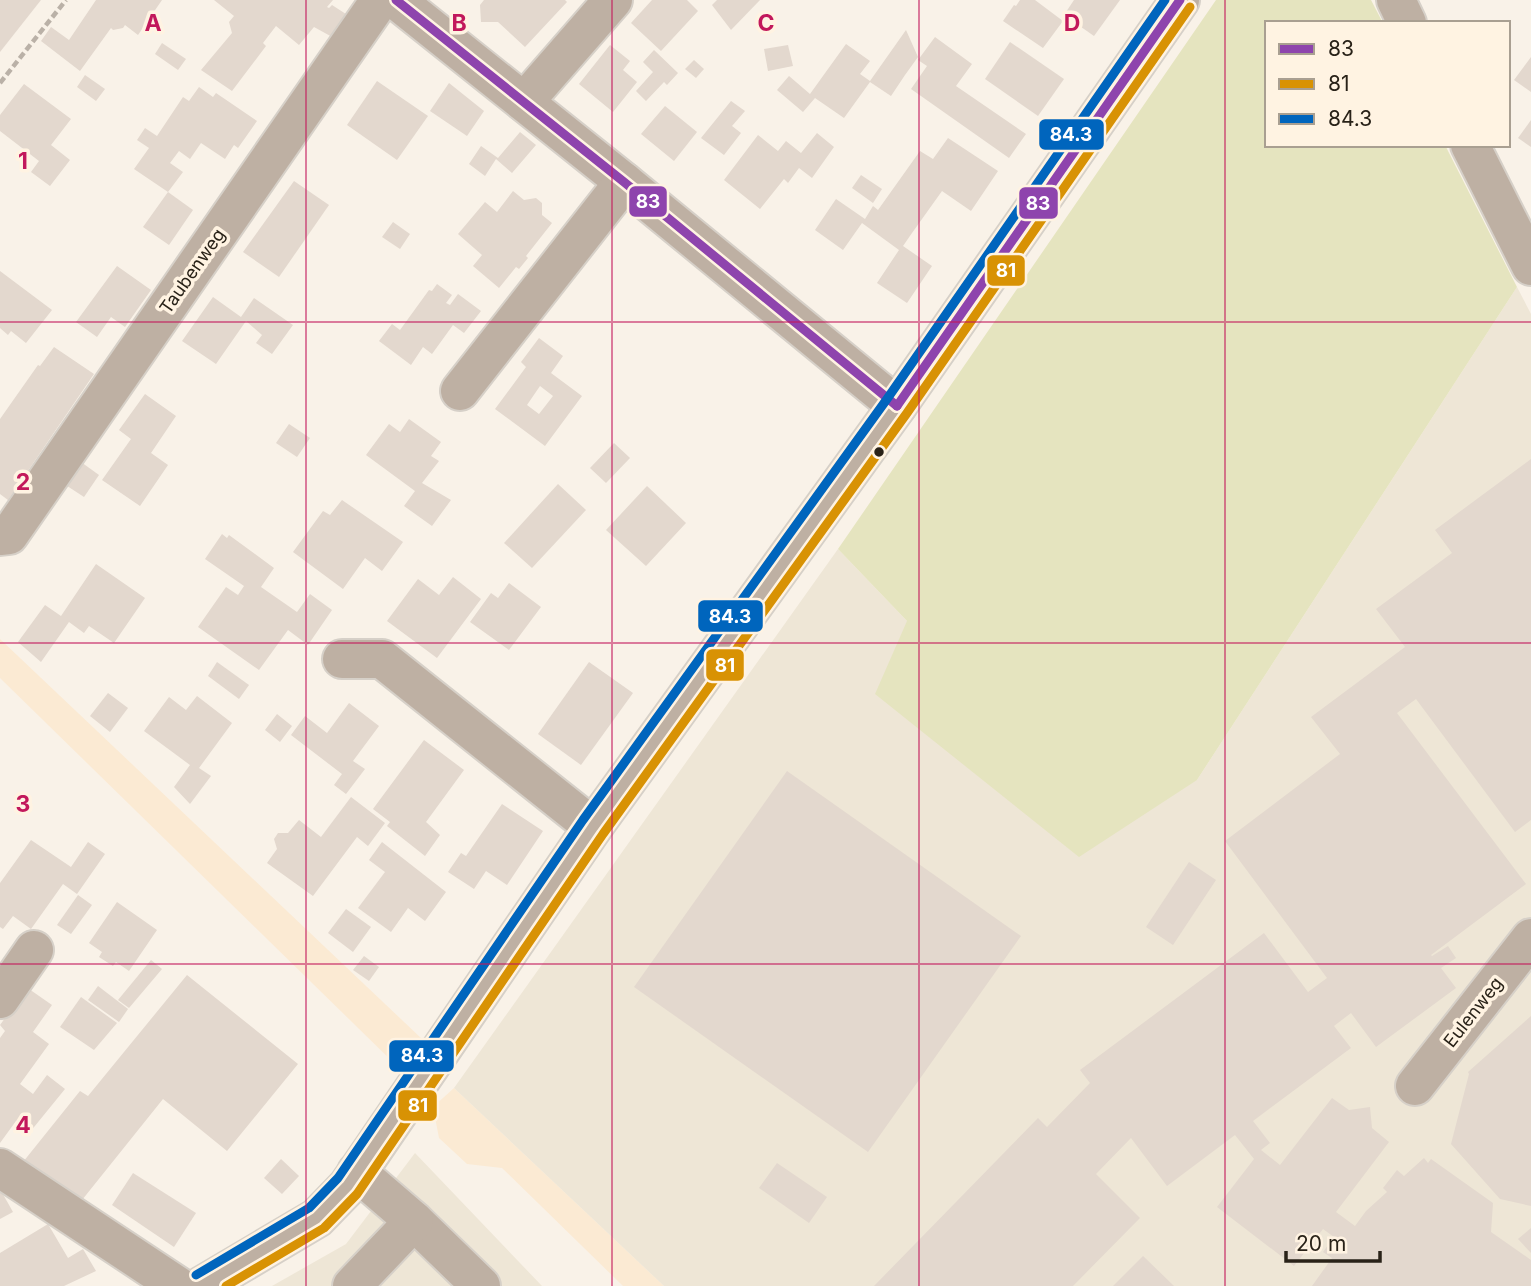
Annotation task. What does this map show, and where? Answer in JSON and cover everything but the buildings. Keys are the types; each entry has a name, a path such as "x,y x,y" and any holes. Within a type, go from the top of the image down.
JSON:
{"street":[{"name":"Taubenweg","path":"0,536 9,535 380,0"},
{"path":"396,0 624,182 897,406"},
{"path":"524,102 613,0"},
{"path":"202,1286 317,1218 348,1186 593,827 897,406 1180,0"},
{"path":"1396,0 1406,21"},
{"path":"1470,147 1529,256"},
{"path":"460,391 624,182"},
{"path":"342,659 382,659 593,827"},
{"name":"Eulenweg","path":"1415,1086 1531,938"},
{"path":"0,999 34,950"},
{"path":"0,1168 178,1286"},
{"path":"357,1172 414,1221 481,1286"},
{"path":"352,1286 414,1221"}],"path":[{"path":"0,83 66,0"}],"shaded area":[{"path":"1517,287 1531,314 1531,1286 664,1286 454,1088 838,549 907,621 1197,780"},
{"path":"0,639 422,1039 398,1067 0,678"},
{"path":"454,1088 664,1286 623,1286 502,1168 467,1164 439,1138 433,1107"},
{"path":"415,1153 542,1286 272,1286 346,1244"}],"green space":[{"path":"1216,0 1371,0 1382,21 1265,21 1265,147 1446,147 1517,287 1197,780 1079,857 875,694 907,621 838,549"}],"transit line":[{"name":"83","path":"396,0 624,182 897,406"},
{"name":"84.3","path":"196,1275 309,1208 338,1178 583,820 887,399 1165,0"},
{"name":"83","path":"897,406 1180,0"},
{"name":"81","path":"226,1286 324,1228 357,1194 603,834 907,413 1190,7"}]}
